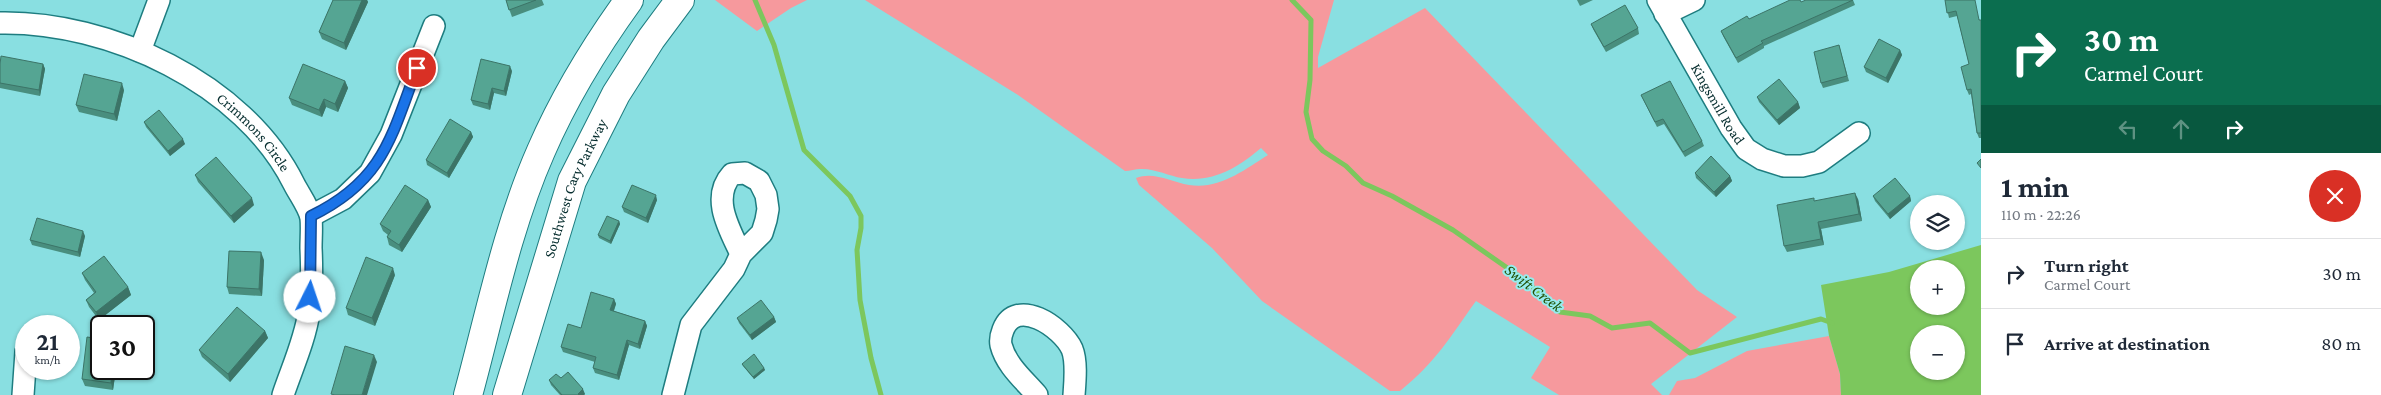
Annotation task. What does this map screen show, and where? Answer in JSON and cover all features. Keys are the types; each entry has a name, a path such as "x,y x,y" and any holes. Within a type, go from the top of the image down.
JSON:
{"main road":[{"path":"468,395 511,235 540,152 562,104 629,0"},
{"name":"Southwest Cary Parkway","path":"507,395 572,181 616,94 651,39 680,0"}],"street":[{"path":"140,51 159,0"},
{"path":"1661,7 1694,0"},
{"name":"Kingsmill Road","path":"1661,7 1731,128 1746,148 1762,159 1784,166 1819,162 1859,133"},
{"name":"Crimmons Circle","path":"0,23 29,24 69,30 140,51 181,72 242,114 278,154 311,216 312,270 309,311 305,329 283,395"},
{"path":"311,216 343,199 370,173 391,135 434,26"},
{"path":"673,395 690,325 734,269 741,254"},
{"path":"1037,395 1010,364 1000,339 1004,328 1010,320 1023,314 1047,322 1066,340 1072,350 1074,395"},
{"path":"23,395 24,380"}],"shaded area":[{"path":"715,0 807,0 791,8 757,31"},
{"path":"865,0 1334,0 1318,57 1318,68 1425,8 1697,290 1737,317 1651,384 1662,395 1559,395 1531,378 1550,347 1476,301 1442,349 1423,370 1400,391 1390,391 1262,301 1212,248 1139,185 1136,178 1156,176 1189,185 1211,185 1231,178 1268,155 1261,148 1235,167 1215,176 1204,178 1182,178 1145,169 1125,171 1018,95"},
{"path":"1981,245 1981,395 1841,395 1840,374 1829,336 1821,285 1889,272 1910,266 1910,315 1965,315 1965,260 1930,260"},
{"path":"1829,336 1840,374 1841,395 1669,395 1677,381 1695,378 1747,351"}],"building":[{"path":"333,0 362,0 344,43 319,32"},
{"path":"506,0 536,0 509,10"},
{"path":"1790,0 1800,0 1801,2 1806,0 1853,0 1761,41 1763,43 1736,58 1721,31 1747,16 1749,19"},
{"path":"1945,0 1975,0 1979,20 1981,20 1981,133 1977,133 1971,89 1967,90 1961,67 1969,64 1956,11 1947,13"},
{"path":"1625,5 1638,28 1604,47 1591,24"},
{"path":"1879,39 1900,50 1886,78 1864,67"},
{"path":"1839,45 1847,76 1821,83 1814,52"},
{"path":"1,56 43,64 39,90 0,83"},
{"path":"481,59 510,66 504,91 492,88 488,104 471,100"},
{"path":"303,64 345,81 335,104 324,99 319,110 289,98"},
{"path":"84,74 122,83 114,114 76,105"},
{"path":"1779,79 1798,102 1777,120 1757,97"},
{"path":"1670,81 1702,141 1683,152 1663,119 1655,122 1641,95"},
{"path":"159,110 183,139 168,151 144,122"},
{"path":"450,119 471,132 447,173 426,160"},
{"path":"1711,156 1730,176 1714,192 1695,173"},
{"path":"216,157 252,198 231,216 195,175"},
{"path":"1981,159 1981,168 1977,163"},
{"path":"1895,178 1910,196 1888,214 1873,196"},
{"path":"405,185 428,200 399,245 387,237 391,231 380,224"},
{"path":"632,185 656,195 646,218 622,207"},
{"path":"1855,193 1859,214 1818,222 1821,239 1784,246 1777,205 1814,198 1814,201"},
{"path":"607,216 619,221 610,241 598,235"},
{"path":"37,218 83,231 78,252 30,240"},
{"path":"229,251 261,252 259,289 227,287"},
{"path":"104,256 128,287 96,312 86,300 96,292 82,273"},
{"path":"366,257 393,268 372,318 346,308"},
{"path":"591,292 614,299 610,310 645,321 638,344 627,340 617,375 593,368 596,357 561,347 568,324 581,328"},
{"path":"761,300 774,317 750,335 737,318"},
{"path":"237,307 265,331 228,374 199,350"},
{"path":"87,337 90,337 90,380 111,380 111,383 82,379"},
{"path":"345,346 374,355 362,395 331,394"},
{"path":"754,354 764,368 753,377 742,364"},
{"path":"568,372 583,389 579,395 562,395 549,380 556,374 561,378"}],"waterway":[{"path":"755,0 774,45 804,150 850,196 861,216 857,250 860,300 871,358 881,395"},
{"name":"Swift Creek","path":"1292,0 1311,20 1310,80 1306,112 1312,139 1323,151 1346,166 1363,183 1392,196 1453,230 1526,281 1560,312 1590,316 1612,328 1650,323 1690,353 1821,319 1832,323"}],"route":[{"path":"310,297 312,270 311,216 343,199 361,184 370,173 382,155 391,135 417,68"}]}
